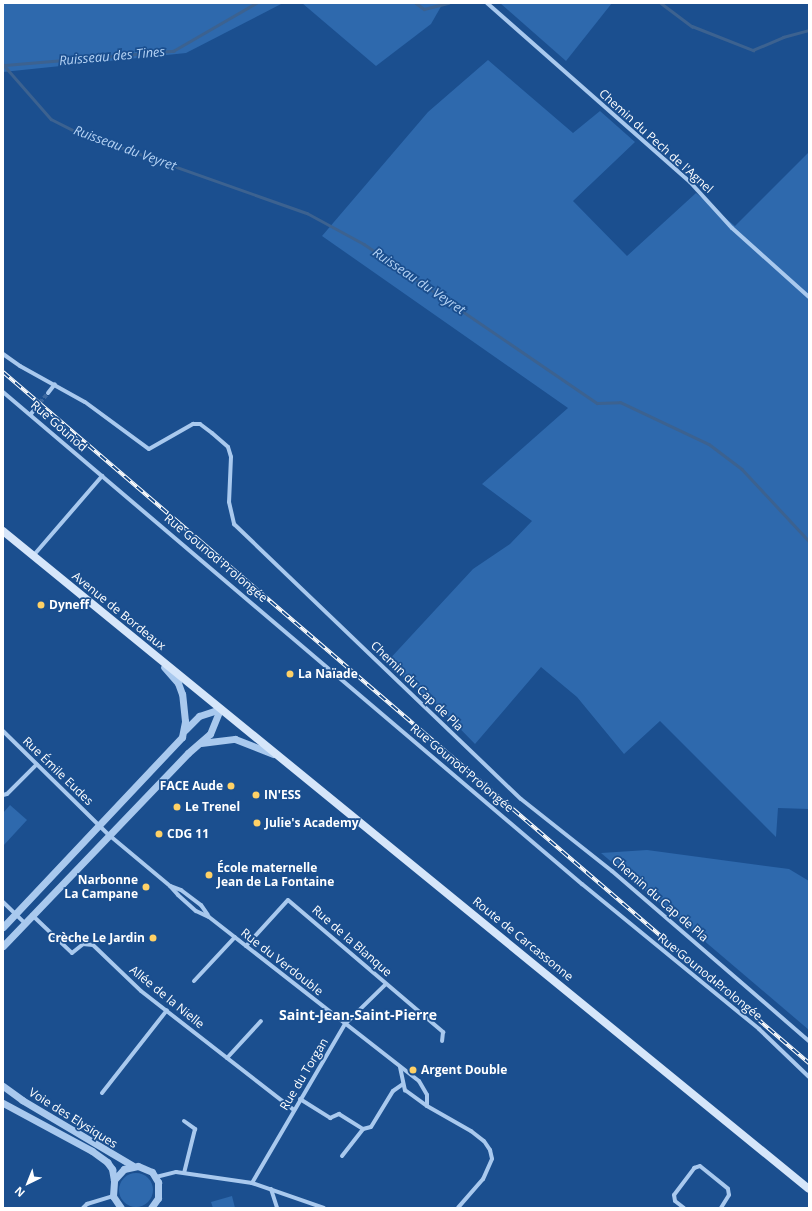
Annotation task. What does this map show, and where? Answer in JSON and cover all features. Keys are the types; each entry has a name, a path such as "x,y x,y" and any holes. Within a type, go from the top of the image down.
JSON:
{"main road":[{"name":"Avenue de Bordeaux","path":"3,531 220,709"},
{"name":"Route de Carcassonne","path":"220,709 809,1189"}],"street":[{"name":"Chemin du Pech de l'Agnel","path":"487,3 690,182 732,228 809,297"},
{"path":"3,354 20,366 55,384 48,393"},
{"name":"Chemin du Cap de Pla","path":"55,384 149,449 193,424 200,424 212,433 228,447 230,502 234,524 521,798 612,870 809,1041"},
{"name":"Rue Gounod","path":"3,392 102,476"},
{"path":"30,414 36,407"},
{"path":"33,556 102,476"},
{"name":"Rue Gounod Prolongée","path":"102,476 587,889 759,1029 809,1078"},
{"path":"143,646 178,683 185,707 185,730"},
{"path":"3,927 178,743 185,730 199,716 220,709"},
{"path":"3,946 147,795 214,729 220,709"},
{"name":"Rue Émile Eudes","path":"3,731 100,825"},
{"path":"201,743 235,739 281,758"},
{"path":"3,795 7,794 37,764"},
{"path":"137,786 147,795"},
{"name":"Rue du Verdouble","path":"100,825 109,835 170,886 196,910 210,917 419,1081 427,1095 426,1106"},
{"name":"Rue de la Blanque","path":"246,946 288,900 443,1032 442,1041"},
{"path":"3,902 25,923"},
{"name":"Allée de la Nielle","path":"32,915 72,953 83,944 93,946 141,990 294,1110"},
{"path":"194,981 235,937"},
{"name":"Rue du Torgan","path":"252,1183 345,1024 386,984"},
{"path":"102,1093 167,1010"},
{"path":"227,1058 260,1021"},
{"path":"400,1067 405,1090 426,1106 471,1131 490,1150 492,1159 486,1174 458,1208"},
{"path":"342,1156 363,1129 371,1127 394,1091 403,1084"},
{"name":"Voie des Elysiques","path":"3,1086 22,1100 133,1166 146,1168 156,1177"},
{"path":"300,1099 330,1118 339,1114 363,1129"},
{"name":"Voie des Elysiques","path":"3,1103 92,1151 107,1162 112,1169 114,1180"},
{"path":"184,1121 195,1130 184,1173"},
{"path":"121,1208 113,1196 114,1180 124,1169 133,1166"},
{"path":"684,1208 675,1201 674,1195 694,1168 700,1166 728,1189 729,1195 721,1208"},
{"path":"151,1208 158,1198 160,1188 156,1177 169,1172 252,1183 324,1208"},
{"path":"271,1189 277,1208"},
{"path":"83,1208 113,1196"},
{"path":"158,1198 161,1208"}],"shaded area":[{"path":"3,3 283,3 186,53 3,72"},
{"path":"302,3 443,3 431,24 376,66"},
{"path":"500,3 612,3 566,61"},
{"path":"488,60 573,133 600,111 635,142 573,201 627,256 696,193 735,226 809,152 809,809 778,808 776,837 660,721 624,754 577,697 541,667 475,744 432,700 386,663 473,569 510,544 532,521 482,484 568,408 322,236 428,112"},
{"path":"10,805 27,820 3,846 3,813"},
{"path":"647,850 789,869 809,881 809,1030 601,853"},
{"path":"133,1173 139,1173 148,1178 152,1184 152,1196 148,1202 139,1207 133,1207 124,1202 119,1193 119,1187 124,1178"},
{"path":"232,1196 235,1208 213,1208 211,1202"}],"waterway":[{"name":"Ruisseau des Tines","path":"5,65 173,51 256,3"},
{"name":"Ruisseau des Tines","path":"416,3 424,9 448,3"},
{"name":"Ruisseau des Tines","path":"661,3 692,26 753,50 783,37 809,30"},
{"name":"Ruisseau du Veyret","path":"3,64 51,119 75,131 307,213 364,244 597,403 620,402 709,444 742,469 809,541"}],"tunnel":[{"path":"36,407 48,393"}],"railway":[{"path":"3,372 809,1063"}],"place":[{"name":"Dyneff","path":"41,605"},
{"name":"La Naïade","path":"290,674"},
{"name":"FACE Aude","path":"231,786"},
{"name":"IN'ESS","path":"256,795"},
{"name":"Le Trenel","path":"177,807"},
{"name":"Julie's Academy","path":"257,823"},
{"name":"CDG 11","path":"159,834"},
{"name":"École maternelle Jean de La Fontaine","path":"209,875"},
{"name":"Narbonne La Campane","path":"146,887"},
{"name":"Crèche Le Jardin","path":"153,938"},
{"name":"Argent Double","path":"413,1070"}],"district":[{"name":"Saint-Jean-Saint-Pierre","path":"358,1015"}]}
